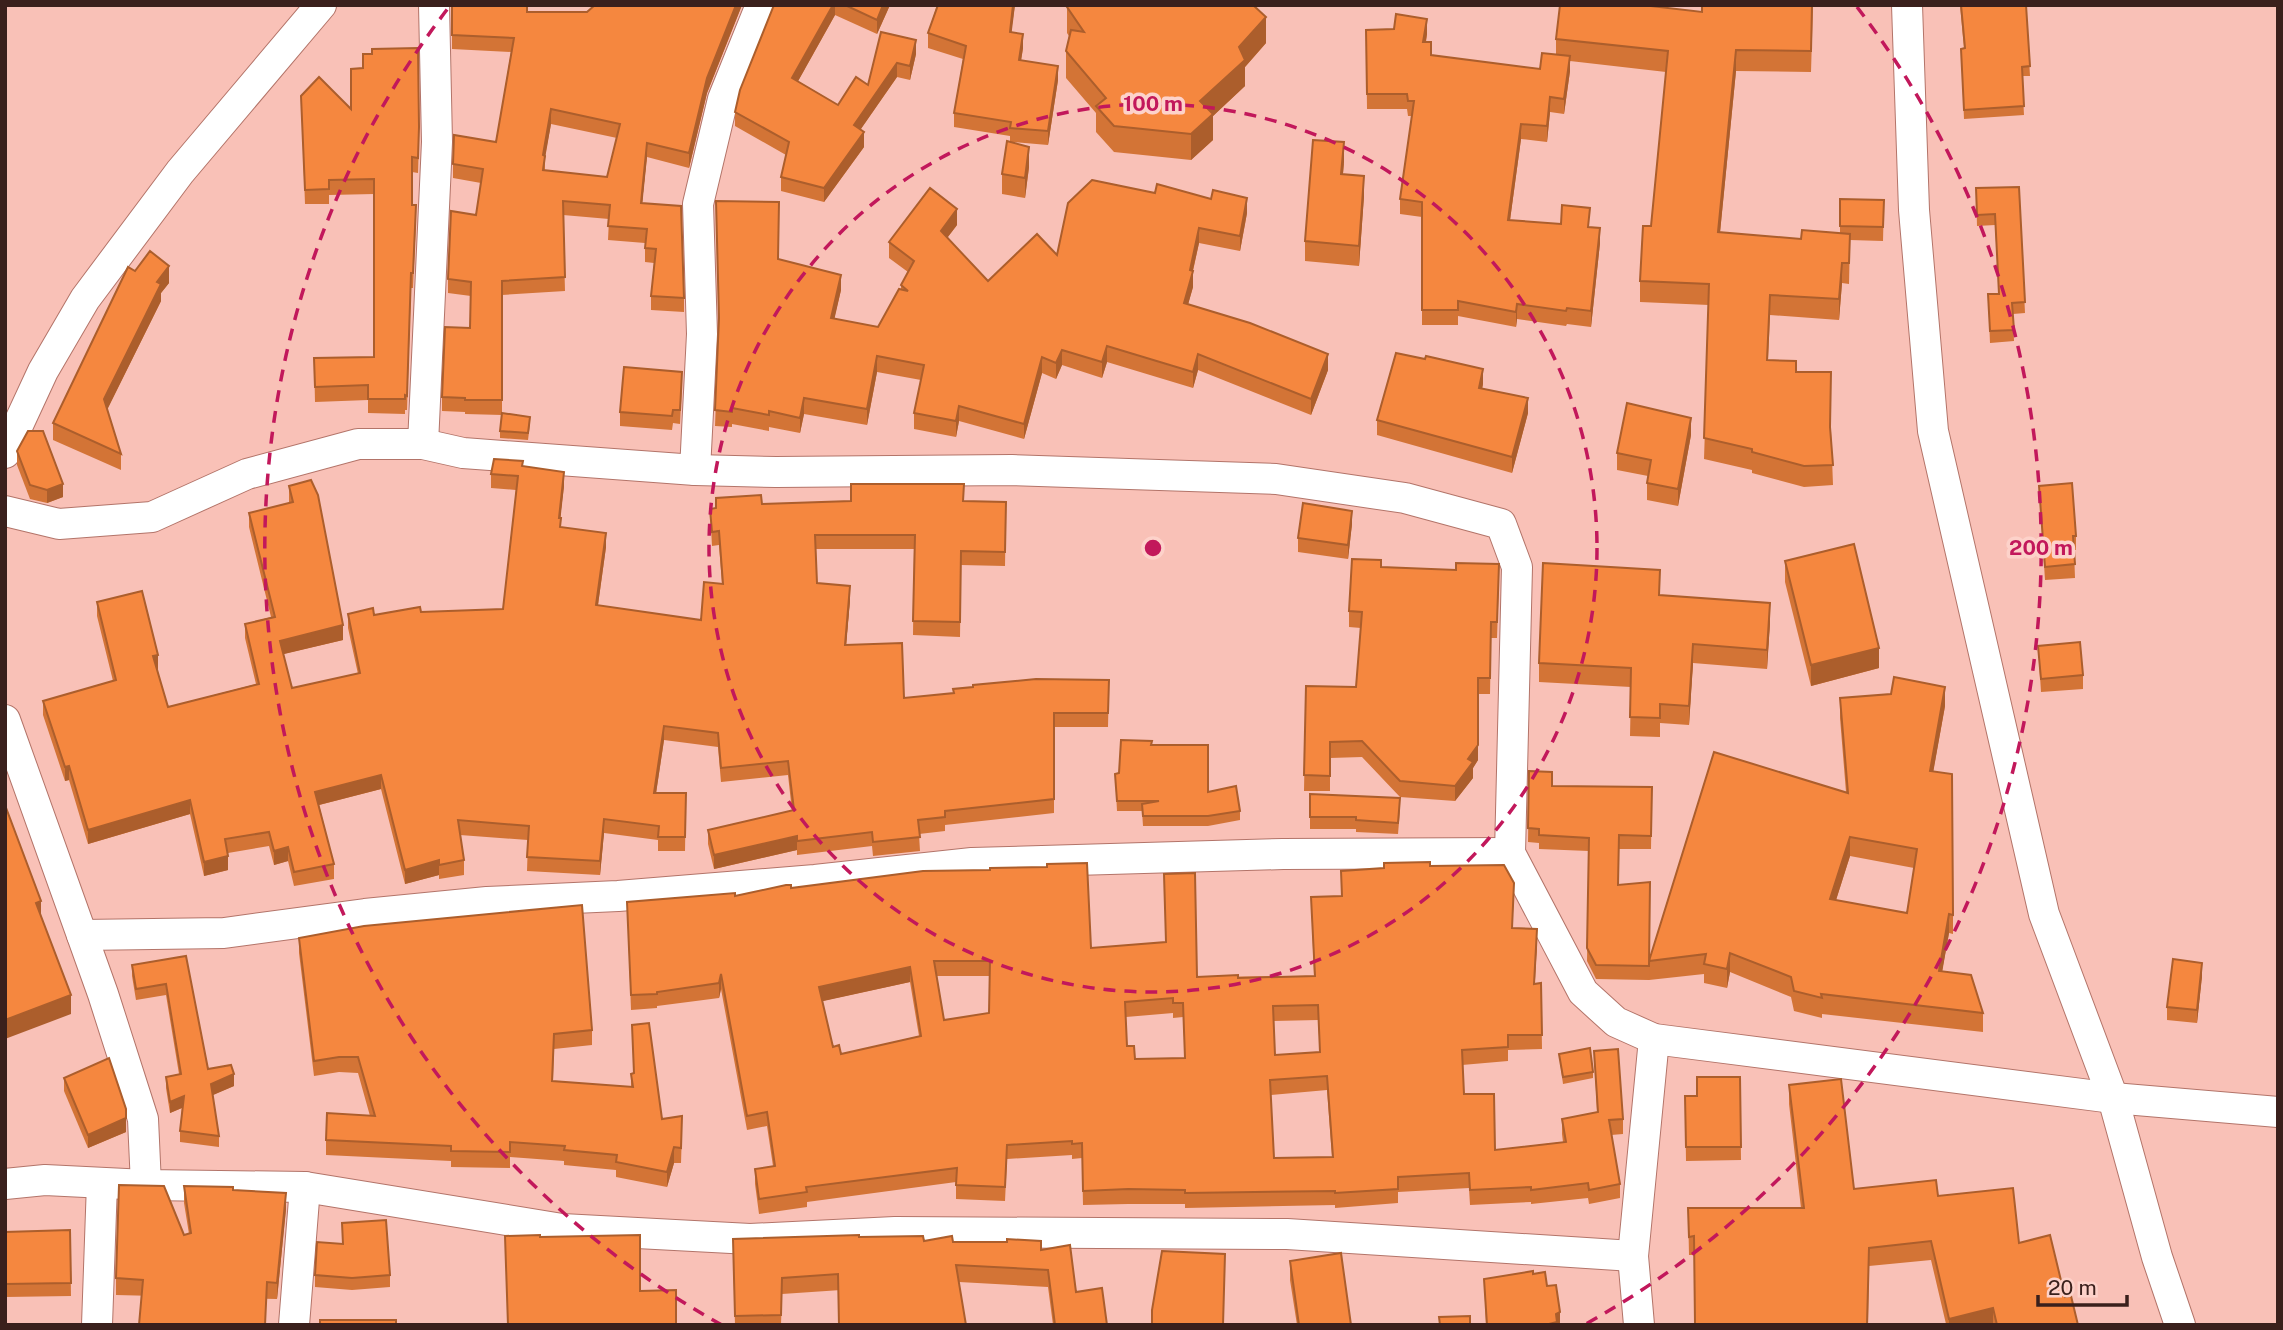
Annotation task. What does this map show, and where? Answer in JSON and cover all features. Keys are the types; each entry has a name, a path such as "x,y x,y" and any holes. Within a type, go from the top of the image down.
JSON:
{"street":[{"path":"5,453 43,371 85,299 180,172 321,5"},
{"path":"423,444 437,142 434,5"},
{"path":"695,470 702,334 698,204 723,99 761,5"},
{"path":"1907,5 1914,210 1933,431 2044,914 2113,1098 2157,1257 2180,1325"},
{"path":"5,511 59,524 152,517 247,474 358,444 423,444 463,453 695,470 1012,470 1276,479 1405,498 1501,524 1517,568 1510,853 1583,992 1616,1022 1654,1039 2113,1098 2278,1112"},
{"path":"5,720 82,935 143,1119 146,1185"},
{"path":"82,935 224,933 365,914 487,902 631,895 815,880 972,863 1283,854 1510,853"},
{"path":"1639,1325 1633,1255 1654,1039"},
{"path":"5,1184 44,1180 146,1185 305,1186 562,1229 750,1239 895,1232 1287,1234 1633,1255"},
{"path":"97,1325 102,1183"},
{"path":"294,1325 305,1186"}],"building":[{"path":"452,5 527,5 527,12 587,12 595,5 736,5 707,78 689,153 647,143 641,203 681,206 684,298 651,296 656,249 645,248 647,229 608,226 610,205 563,201 565,277 502,281 502,400 442,397 445,327 470,328 471,282 448,279 451,211 476,215 483,169 453,164 454,135 496,142 514,38 452,35","holes":["551,109 620,124 607,177 543,170"]},
{"path":"774,5 833,5 792,78 838,105 856,77 868,85 881,32 916,40 910,66 897,63 854,125 864,132 824,188 781,177 789,142 735,112 740,90"},
{"path":"845,5 883,5 877,20"},
{"path":"938,5 1013,5 1010,32 1023,34 1019,60 1058,66 1048,131 1010,128 1011,122 954,113 966,46 928,33"},
{"path":"1253,5 1266,17 1239,47 1245,60 1200,101 1213,114 1191,134 1114,126 1096,106 1106,98 1066,51 1071,30 1084,32 1067,7"},
{"path":"1560,5 1642,5 1702,12 1702,5 1812,5 1811,51 1736,50 1718,232 1801,239 1802,230 1850,234 1849,263 1842,263 1839,299 1770,295 1767,360 1796,361 1796,372 1831,372 1830,427 1833,465 1804,466 1752,452 1752,449 1704,438 1709,284 1640,281 1643,226 1651,226 1668,51 1556,39"},
{"path":"1961,5 2026,5 2030,66 2022,67 2024,106 1964,110 1961,49 1965,48"},
{"path":"1396,14 1427,19 1423,42 1431,42 1431,55 1540,69 1542,53 1570,56 1564,99 1550,97 1547,126 1521,124 1508,220 1561,224 1562,205 1590,208 1588,227 1600,228 1591,311 1567,308 1566,311 1517,304 1516,312 1458,301 1458,310 1422,310 1422,202 1400,199 1414,101 1408,101 1407,94 1367,94 1366,30 1394,29"},
{"path":"418,48 419,127 418,158 412,157 412,205 416,205 407,396 405,395 405,399 368,399 368,385 315,387 314,358 374,357 374,179 329,180 329,189 305,190 301,96 319,77 351,109 351,69 363,68 363,54 372,54 372,49"},
{"path":"1313,140 1344,142 1341,174 1364,176 1359,246 1305,241"},
{"path":"1007,141 1029,147 1025,178 1002,174"},
{"path":"1092,180 1155,193 1157,184 1211,199 1213,190 1247,198 1240,236 1199,228 1190,270 1193,271 1184,303 1250,323 1328,354 1311,399 1198,354 1193,372 1107,346 1102,362 1062,350 1056,363 1042,357 1024,424 959,406 956,421 914,413 924,365 877,356 867,409 804,398 800,418 769,411 769,415 732,408 732,412 715,410 719,318 716,201 779,202 778,259 841,275 831,318 878,327 899,289 908,291 901,285 914,261 889,242 930,188 957,209 941,231 988,281 1037,234 1057,255 1068,203"},
{"path":"2019,187 2025,302 2012,303 2014,330 1990,331 1988,294 1999,294 1995,214 1977,215 1976,188"},
{"path":"1840,199 1884,200 1883,227 1840,226"},
{"path":"150,251 169,266 157,282 161,284 104,399 121,454 53,423 128,267 135,271"},
{"path":"1396,353 1425,359 1426,356 1483,369 1479,388 1528,398 1512,457 1377,420"},
{"path":"624,367 682,372 680,410 673,410 672,416 620,412"},
{"path":"1627,403 1691,418 1678,489 1647,483 1651,460 1617,453"},
{"path":"502,413 530,417 528,433 500,431"},
{"path":"28,431 43,431 63,484 47,490 30,485 17,451"},
{"path":"494,459 523,461 522,466 564,472 560,527 606,533 596,605 701,620 704,582 723,584 719,531 712,532 710,509 716,508 716,498 761,495 762,504 851,501 851,484 964,484 963,501 1006,502 1005,552 961,551 960,622 913,621 915,535 815,535 817,583 850,586 845,645 902,643 904,698 954,693 953,689 973,685 1036,679 1109,680 1108,713 1054,713 1054,799 945,811 945,817 918,820 920,837 873,842 872,832 797,841 797,836 714,855 708,830 794,810 788,761 721,768 718,733 664,726 654,793 686,793 685,837 658,837 659,826 604,819 600,861 527,857 529,826 458,820 464,860 439,865 439,860 405,870 381,775 315,792 334,864 294,872 288,847 274,851 269,832 225,839 228,856 204,862 190,800 88,830 69,766 65,767 43,701 116,680 97,602 142,591 158,655 153,656 168,707 259,684 245,624 275,617 249,513 293,502 289,486 311,480 318,495 343,625 280,641 292,688 360,673 348,614 373,608 374,615 420,607 421,612 503,609 518,476 491,474"},
{"path":"2072,483 2075,564 2045,567 2039,486"},
{"path":"1303,503 1352,511 1348,545 1298,538"},
{"path":"1854,544 1879,648 1811,665 1785,561"},
{"path":"1352,559 1381,560 1381,567 1456,570 1456,563 1499,564 1497,622 1491,622 1490,678 1478,678 1478,745 1468,759 1473,762 1455,786 1400,781 1362,741 1330,742 1330,776 1304,775 1306,686 1356,687 1362,612 1349,611"},
{"path":"1543,563 1660,570 1659,595 1770,603 1767,650 1693,644 1689,706 1660,704 1660,718 1630,717 1631,668 1539,663"},
{"path":"2080,642 2083,675 2041,679 2038,646"},
{"path":"1894,677 1945,687 1930,771 1952,774 1953,915 1949,914 1939,971 1971,975 1983,1013 1821,994 1822,998 1794,991 1791,977 1730,953 1727,969 1704,964 1706,954 1649,961 1714,752 1848,793 1840,698 1891,694","holes":["1850,837 1917,849 1907,913 1830,899"]},
{"path":"1121,740 1152,741 1151,745 1208,745 1208,792 1236,786 1240,811 1208,816 1143,816 1142,804 1159,801 1117,801 1115,774 1119,773"},
{"path":"1529,771 1552,772 1552,786 1652,787 1651,836 1619,835 1618,885 1650,882 1649,966 1596,965 1587,948 1589,838 1539,835 1539,829 1528,828"},
{"path":"1310,794 1400,798 1398,823 1356,820 1356,817 1310,817"},
{"path":"5,805 41,901 36,903 71,995 5,1020"},
{"path":"1430,862 1430,866 1504,865 1514,883 1512,928 1537,929 1534,984 1541,983 1542,1035 1508,1035 1508,1047 1462,1050 1464,1094 1494,1094 1495,1150 1566,1142 1562,1119 1598,1112 1594,1051 1618,1049 1623,1119 1609,1120 1620,1184 1589,1190 1588,1183 1531,1190 1531,1187 1470,1190 1469,1173 1398,1177 1398,1189 1335,1193 1185,1193 1185,1190 1128,1189 1083,1191 1082,1143 1072,1144 1072,1141 1007,1145 1005,1187 956,1185 957,1168 806,1187 807,1192 759,1199 755,1169 775,1166 767,1112 747,1116 721,974 719,983 657,994 631,995 627,902 735,893 735,896 786,885 791,885 791,888 923,871 1047,867 1047,864 1087,863 1091,948 1166,942 1164,874 1195,873 1197,977 1315,976 1311,897 1342,896 1341,871 1384,868 1384,863","holes":["934,961 990,961 989,1013 944,1020","910,967 921,1036 841,1054 839,1045 833,1047 819,987","1173,998 1173,1003 1183,1003 1185,1058 1135,1059 1134,1046 1127,1046 1125,1002","1318,1005 1320,1052 1275,1055 1273,1006","1327,1076 1333,1157 1274,1158 1270,1080"]},
{"path":"582,905 592,1030 554,1034 552,1081 633,1087 632,1025 649,1023 662,1119 682,1116 681,1148 674,1147 667,1172 616,1162 617,1155 564,1150 565,1146 510,1142 510,1152 451,1151 451,1146 326,1140 327,1113 375,1116 358,1057 314,1061 299,938 364,926"},
{"path":"186,956 208,1069 231,1065 234,1074 211,1084 219,1136 180,1131 184,1096 170,1102 166,1077 181,1074 166,984 136,989 132,965"},
{"path":"2173,959 2202,963 2197,1010 2167,1007"},
{"path":"1590,1048 1593,1072 1563,1077 1559,1054"},
{"path":"109,1058 126,1109 126,1118 88,1135 64,1078"},
{"path":"1697,1077 1740,1077 1741,1147 1686,1147 1685,1096 1697,1096"},
{"path":"1841,1079 1854,1189 1936,1180 1938,1196 2013,1188 2019,1243 2050,1235 2065,1297 2071,1296 2078,1325 1997,1325 1993,1308 1949,1319 1931,1241 1869,1248 1867,1325 1695,1324 1694,1236 1689,1237 1688,1208 1804,1208 1789,1085"},
{"path":"119,1185 164,1186 184,1235 191,1233 184,1186 233,1187 233,1190 286,1193 277,1283 267,1282 265,1325 139,1325 143,1280 116,1278"},
{"path":"386,1220 390,1275 352,1278 315,1275 317,1242 343,1244 342,1223"},
{"path":"70,1230 71,1283 5,1284 5,1232"},
{"path":"640,1235 640,1291 676,1290 676,1325 508,1325 505,1236"},
{"path":"923,1236 924,1241 952,1236 953,1242 1007,1242 1007,1239 1041,1241 1041,1250 1070,1245 1076,1292 1102,1288 1107,1325 1055,1325 1048,1270 956,1265 966,1325 839,1325 838,1274 782,1278 781,1315 735,1316 733,1239"},
{"path":"1162,1251 1225,1254 1223,1325 1152,1325"},
{"path":"1341,1253 1351,1325 1299,1325 1290,1261"},
{"path":"1533,1271 1533,1274 1545,1272 1547,1286 1556,1285 1560,1312 1556,1314 1557,1322 1545,1325 1487,1325 1484,1279"},
{"path":"1470,1316 1470,1325 1440,1325 1439,1317"},
{"path":"320,1320 396,1320 396,1325 320,1325"}]}
